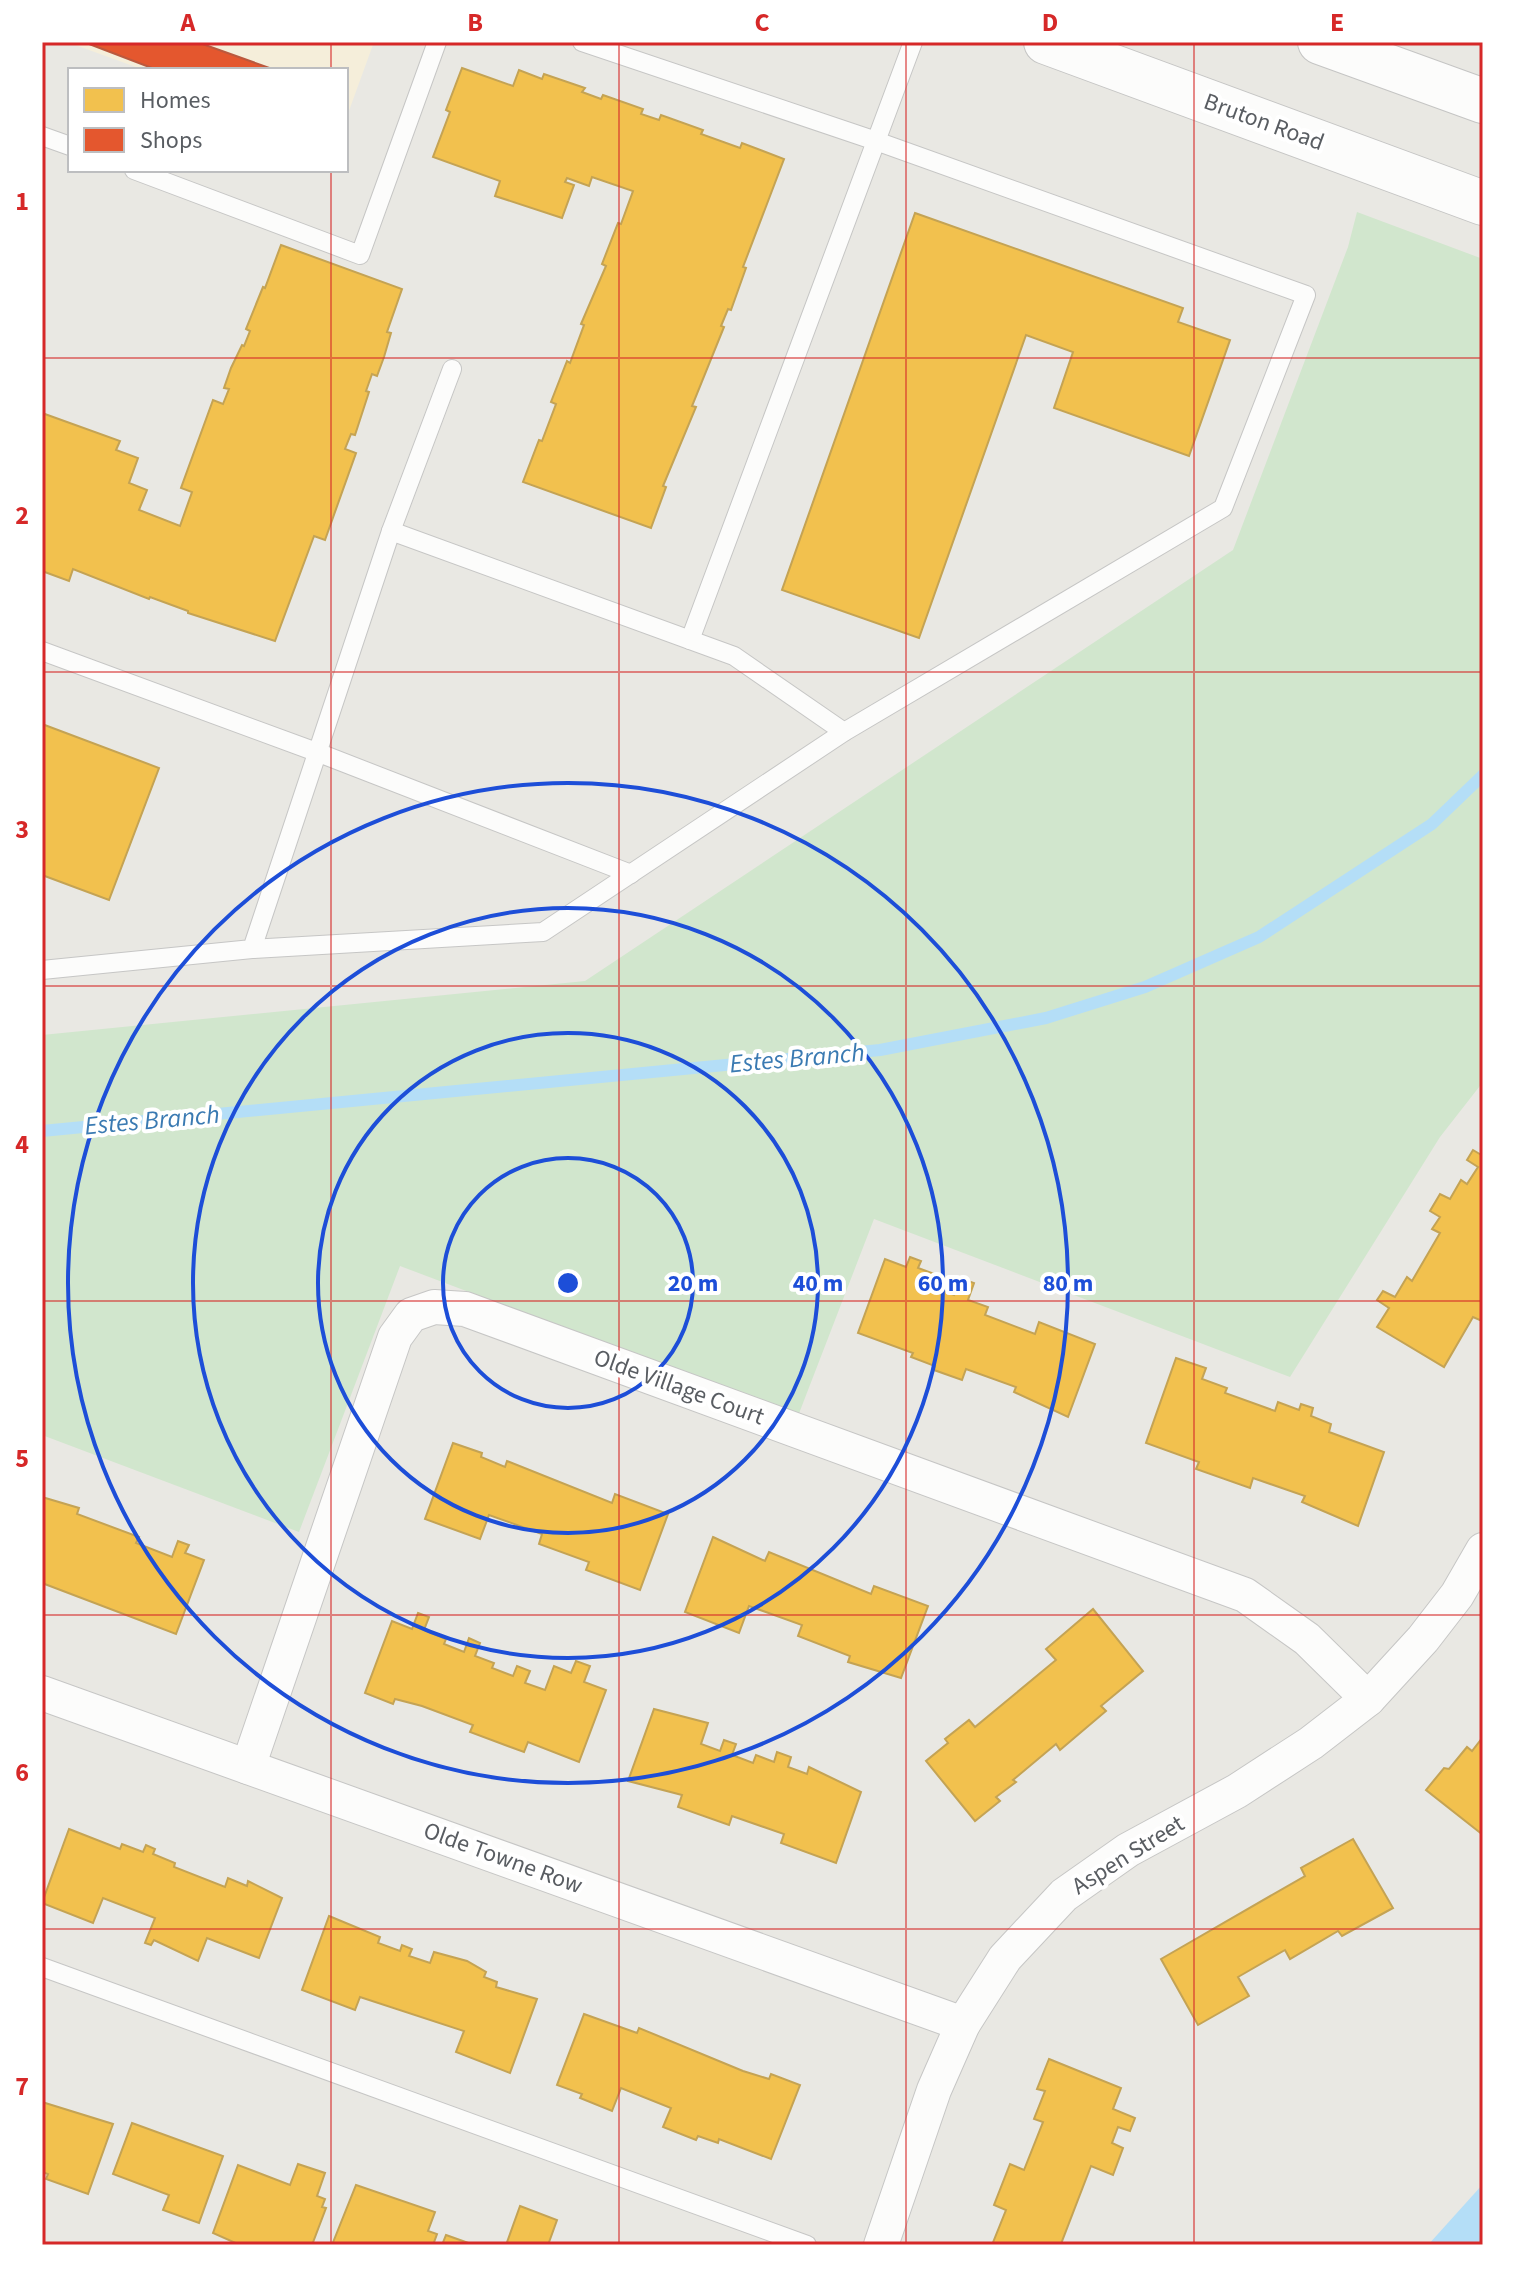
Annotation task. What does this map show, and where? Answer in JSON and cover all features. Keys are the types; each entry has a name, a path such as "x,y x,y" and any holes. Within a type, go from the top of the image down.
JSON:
{"main road":[{"name":"Bruton Road","path":"1046,42 1483,203"},
{"path":"1320,42 1483,101"}],"street":[{"name":"Olde Village Court","path":"248,1767 395,1337 411,1315 434,1307 465,1309 1245,1595 1307,1639 1368,1699"},
{"name":"Aspen Street","path":"881,2245 934,2090 963,2024 1005,1958 1064,1895 1128,1850 1237,1791 1311,1743 1368,1699 1432,1628 1457,1595 1483,1550"},
{"name":"Olde Towne Row","path":"42,1693 963,2024"}],"lane":[{"path":"139,172 360,255 437,42"},
{"path":"42,970 252,949 543,932 844,732 1223,508 1306,295 876,141 582,42"},
{"path":"690,640 913,42"},
{"path":"42,136 68,145"},
{"path":"252,949 391,531 452,369"},
{"path":"391,531 734,656 844,732"},
{"path":"42,651 319,753 631,874"},
{"path":"42,1967 807,2245"}],"shaded area":[{"path":"67,42 374,42 348,114 348,68 138,68"}],"green space":[{"path":"1357,212 1483,259 1483,1082 1440,1137 1290,1377 874,1219 798,1416 400,1266 299,1532 42,1435 42,1035 585,981 1233,550 1348,247"}],"water":[{"path":"1483,2184 1483,2245 1428,2245"}],"building: Homes":[{"path":"462,68 513,86 519,70 542,79 544,74 585,88 582,92 601,99 603,95 643,109 641,114 659,120 661,115 740,148 742,143 784,159 743,267 746,268 731,310 728,309 721,326 724,327 692,406 696,407 663,486 666,487 651,528 523,482 556,404 551,402 567,361 570,363 584,325 581,324 606,266 602,264 633,191 592,177 589,186 567,178 565,182 574,185 562,218 495,196 500,181 433,157"},
{"path":"915,213 1183,308 1178,322 1230,340 1189,456 1054,408 1073,352 1026,335 919,638 782,590"},
{"path":"281,245 402,289 387,332 391,333 384,357 377,376 372,374 355,435 351,434 345,449 356,453 325,540 314,536 275,641 188,613 73,569 69,581 42,571 42,413 120,441 116,450 138,458 129,483 147,490 139,510 180,526 192,492 181,488 213,400 223,404 229,389 224,388 231,368 244,346 250,331 246,329"},
{"path":"42,724 159,768 109,900 42,875"},
{"path":"1473,1150 1483,1156 1483,1319 1473,1317 1444,1367 1377,1327 1389,1308 1377,1300 1383,1291 1395,1297 1407,1277 1412,1281 1440,1233 1432,1229 1440,1217 1430,1211 1440,1194 1450,1199 1461,1180 1467,1184 1478,1167 1467,1160"},
{"path":"910,1257 921,1261 918,1268 940,1276 936,1288 954,1295 960,1278 974,1283 968,1300 988,1307 985,1315 1035,1334 1039,1322 1095,1344 1068,1417 1014,1392 1016,1387 966,1369 962,1380 934,1370 935,1366 911,1357 913,1353 858,1333 885,1259 906,1267"},
{"path":"1176,1358 1206,1368 1202,1379 1227,1388 1225,1393 1275,1411 1278,1402 1299,1410 1301,1404 1313,1408 1311,1416 1331,1424 1329,1432 1384,1452 1358,1526 1302,1502 1305,1496 1253,1478 1250,1488 1196,1469 1199,1462 1146,1443"},
{"path":"453,1443 482,1453 481,1457 505,1467 507,1461 612,1503 615,1494 668,1514 640,1590 586,1570 589,1562 539,1544 542,1534 489,1515 480,1539 425,1519"},
{"path":"42,1497 79,1508 77,1514 139,1537 136,1543 172,1557 178,1541 189,1545 185,1553 204,1560 176,1634 42,1583"},
{"path":"713,1537 765,1561 769,1552 871,1594 874,1586 928,1606 901,1678 848,1662 850,1656 798,1636 802,1625 749,1606 739,1633 685,1612"},
{"path":"1093,1609 1143,1671 1101,1706 1106,1711 1060,1750 1056,1744 1013,1780 1016,1782 996,1797 1000,1801 975,1821 926,1761 948,1743 945,1739 969,1720 975,1727 1056,1660 1046,1649"},
{"path":"418,1613 429,1617 424,1630 446,1639 444,1644 464,1652 469,1638 480,1643 475,1656 494,1663 492,1668 513,1676 517,1666 530,1671 525,1683 545,1690 554,1666 571,1673 576,1661 590,1666 584,1682 606,1690 579,1762 528,1742 524,1752 470,1732 473,1725 422,1706 395,1699 393,1704 365,1693 392,1621 412,1629"},
{"path":"654,1709 708,1723 701,1744 720,1751 724,1740 736,1744 732,1755 753,1763 756,1755 774,1762 777,1752 791,1757 788,1767 807,1774 809,1767 861,1792 836,1863 781,1843 784,1834 732,1816 729,1825 678,1807 682,1795 628,1781"},
{"path":"1483,1737 1483,1835 1426,1790 1444,1768 1449,1769 1467,1747 1472,1751"},
{"path":"69,1829 120,1849 122,1844 143,1852 146,1845 155,1849 153,1854 175,1863 174,1867 225,1887 228,1878 247,1886 248,1881 282,1898 259,1958 207,1938 198,1961 154,1940 151,1945 145,1943 155,1918 103,1898 93,1923 42,1903"},
{"path":"1353,1839 1393,1908 1342,1936 1338,1931 1290,1959 1285,1950 1238,1977 1249,1996 1198,2025 1161,1959 1305,1876 1301,1868"},
{"path":"329,1916 380,1937 378,1943 400,1951 402,1945 412,1949 409,1956 430,1963 434,1952 467,1961 486,1972 484,1977 497,1982 496,1987 537,1999 510,2073 456,2052 464,2031 360,1997 355,2010 302,1990"},
{"path":"584,2014 637,2033 639,2028 743,2071 769,2079 771,2074 800,2085 771,2159 719,2139 718,2143 698,2136 696,2140 663,2127 671,2108 621,2088 612,2111 580,2098 582,2094 557,2085"},
{"path":"1049,2059 1121,2088 1113,2109 1135,2118 1130,2131 1118,2127 1112,2143 1123,2148 1113,2175 1091,2166 1061,2244 1064,2245 992,2245 1006,2210 994,2205 1010,2164 1024,2170 1043,2122 1034,2119 1045,2091 1037,2089"},
{"path":"42,2102 113,2124 88,2194 46,2179 48,2174 42,2172"},
{"path":"132,2123 223,2156 199,2223 163,2210 169,2195 113,2174"},
{"path":"298,2164 325,2173 317,2196 325,2199 322,2207 326,2208 312,2245 240,2245 213,2233 238,2165 290,2185"},
{"path":"356,2185 435,2212 428,2231 437,2234 433,2245 332,2245"},
{"path":"520,2206 557,2220 548,2245 506,2245"},
{"path":"446,2235 474,2245 442,2245"}],"building: Shops":[{"path":"84,42 197,42 269,68 152,68"}],"waterway":[{"name":"Estes Branch","path":"42,1131 880,1050 1046,1018 1145,987 1259,937 1432,824 1483,775"}]}
